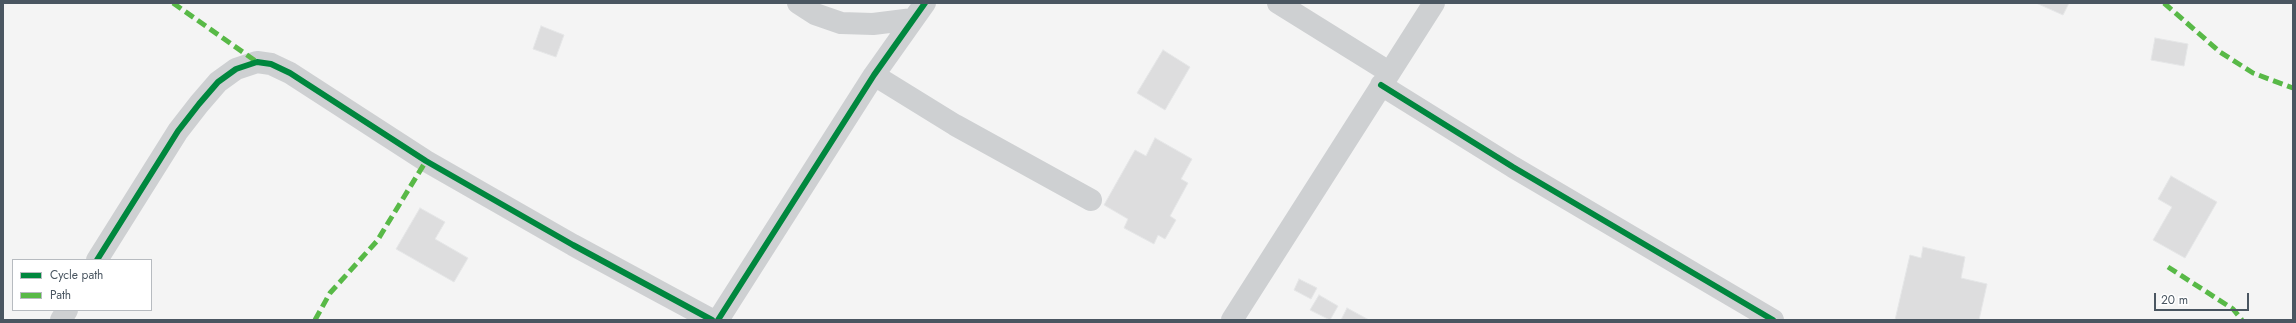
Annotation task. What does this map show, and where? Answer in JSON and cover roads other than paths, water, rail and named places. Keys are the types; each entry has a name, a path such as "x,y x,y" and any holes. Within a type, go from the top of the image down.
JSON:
{"street":[{"path":"798,3 815,14 842,23 873,24 919,11"},
{"path":"1278,3 1513,167 1773,320"},
{"path":"1232,320 1434,3"},
{"path":"718,320 874,74 919,11"},
{"path":"98,259 174,138 199,104 218,82 236,70 257,62 271,64 290,73 426,161 573,245 712,320"},
{"path":"874,74 955,125 1091,200"},
{"path":"61,320 66,311"}]}
